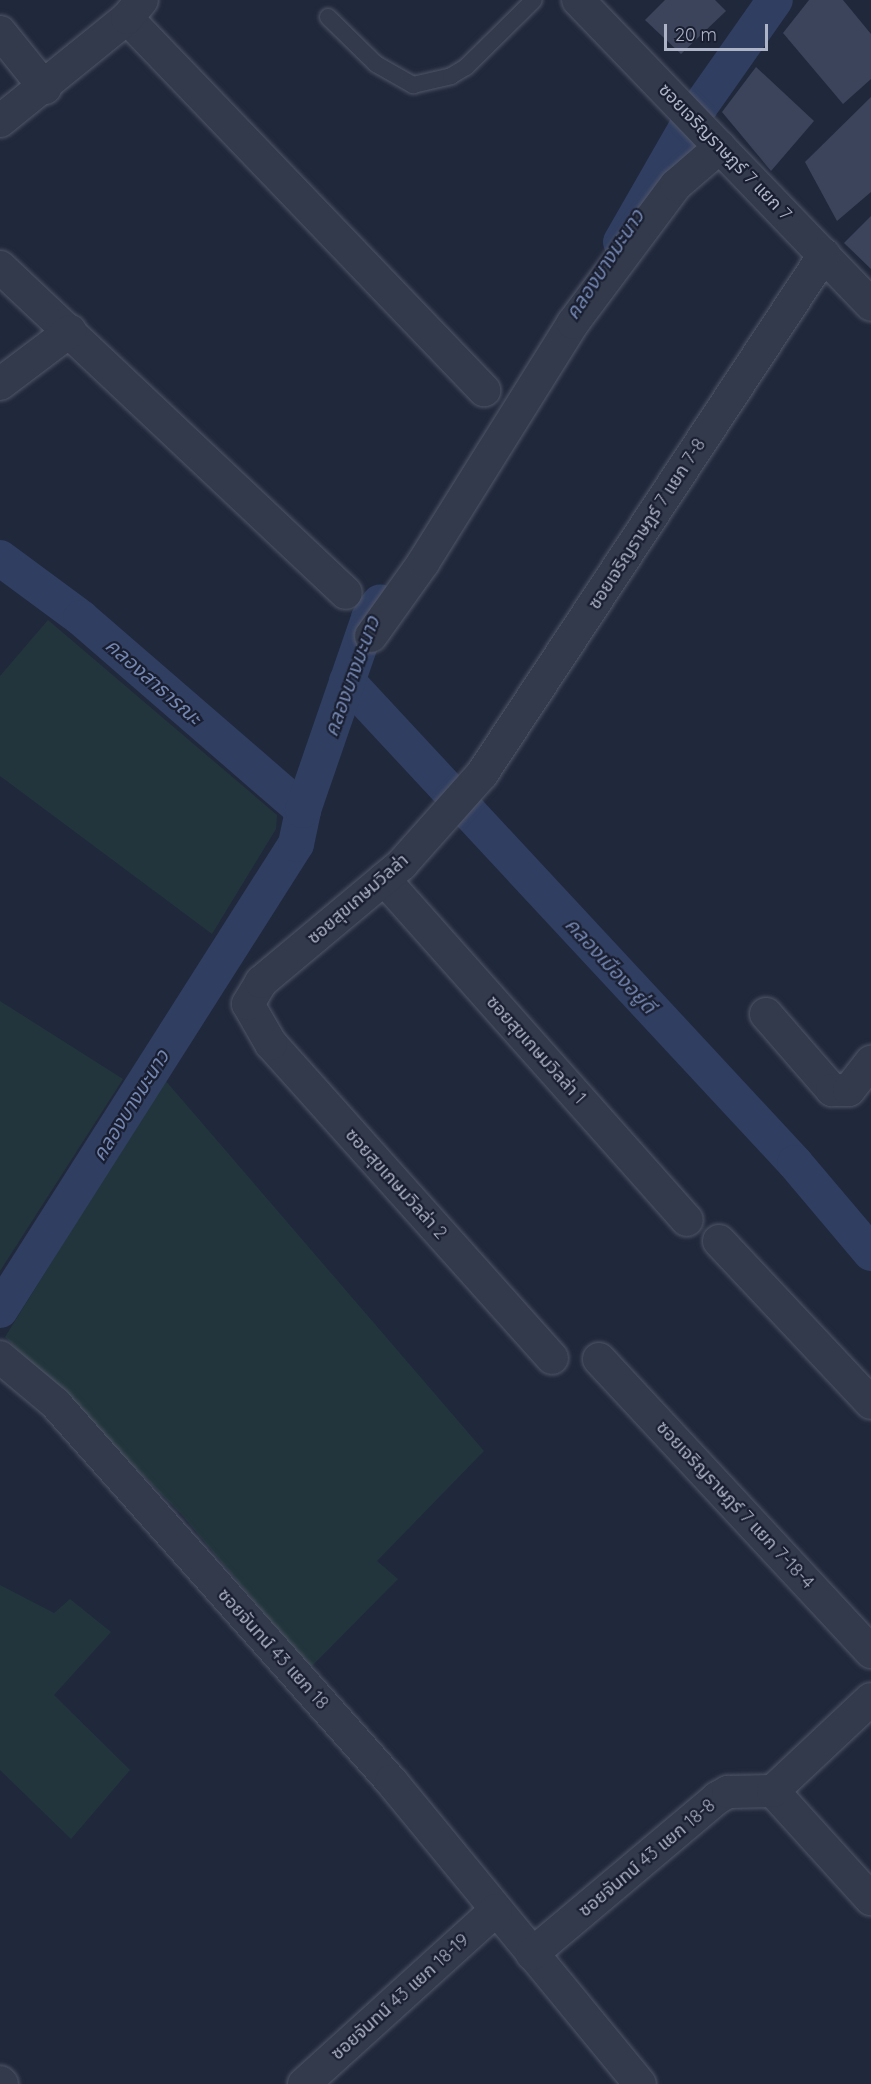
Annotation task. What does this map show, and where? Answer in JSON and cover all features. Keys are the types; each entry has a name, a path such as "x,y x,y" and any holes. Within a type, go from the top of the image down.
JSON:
{"street":[{"name":"ซอยเจริญราษฎร์ 7 แยก 7","path":"578,0 871,305"},
{"path":"0,122 45,88 135,9 484,390"},
{"path":"0,32 45,88"},
{"path":"371,636 423,563 573,323 676,185 716,143"},
{"name":"ซอยเจริญราษฎร์ 7 แยก 7-8","path":"467,790 482,774 824,255"},
{"path":"0,267 346,593"},
{"path":"0,384 70,331"},
{"name":"ซอยสุขเกษมวิลล่า","path":"248,1004 261,982 384,879 467,790"},
{"name":"ซอยสุขเกษมวิลล่า 1","path":"384,879 687,1220"},
{"name":"ซอยสุขเกษมวิลล่า 2","path":"248,1004 271,1044 552,1358"},
{"path":"766,1014 832,1090 849,1090 871,1062"},
{"path":"719,1241 871,1403"},
{"name":"ซอยจันทน์ 43 แยก 18","path":"0,1357 55,1403 391,1781 640,2084"},
{"name":"ซอยเจริญราษฎร์ 7 แยก 7-18-4","path":"599,1359 871,1652"},
{"path":"871,1699 773,1791 871,1899"},
{"name":"ซอยจันทน์ 43 แยก 18-8","path":"532,1954 717,1798 728,1792 773,1791"},
{"name":"ซอยจันทน์ 43 แยก 18-19","path":"304,2084 496,1910"}],"lane":[{"path":"328,17 376,64 413,85 451,76 466,67 534,0"}],"shaded area":[{"path":"48,620 277,815 276,829 212,934 0,776 0,676"},
{"path":"0,1001 123,1079 0,1271"},
{"path":"165,1080 484,1451 377,1561 398,1579 310,1668 181,1514 5,1337"},
{"path":"0,1585 54,1613 70,1599 111,1632 54,1695 130,1770 71,1839 0,1770"}],"building":[{"path":"665,0 715,0 726,11 681,54 645,20"},
{"path":"809,0 843,0 871,34 871,79 843,104 783,33"},
{"path":"756,67 814,121 771,171 722,112"},
{"path":"871,97 871,192 837,221 805,162"},
{"path":"871,216 871,269 844,243"}],"waterway":[{"name":"คลองบางมะนาว","path":"621,242 692,118 775,0"},
{"name":"คลองสาธารณะ","path":"0,558 81,618 303,810"},
{"name":"คลองบางมะนาว","path":"0,1310 296,844 303,810 369,618 380,602"},
{"name":"คลองเมืองอยู่ดี","path":"347,681 795,1163 871,1253"}]}
